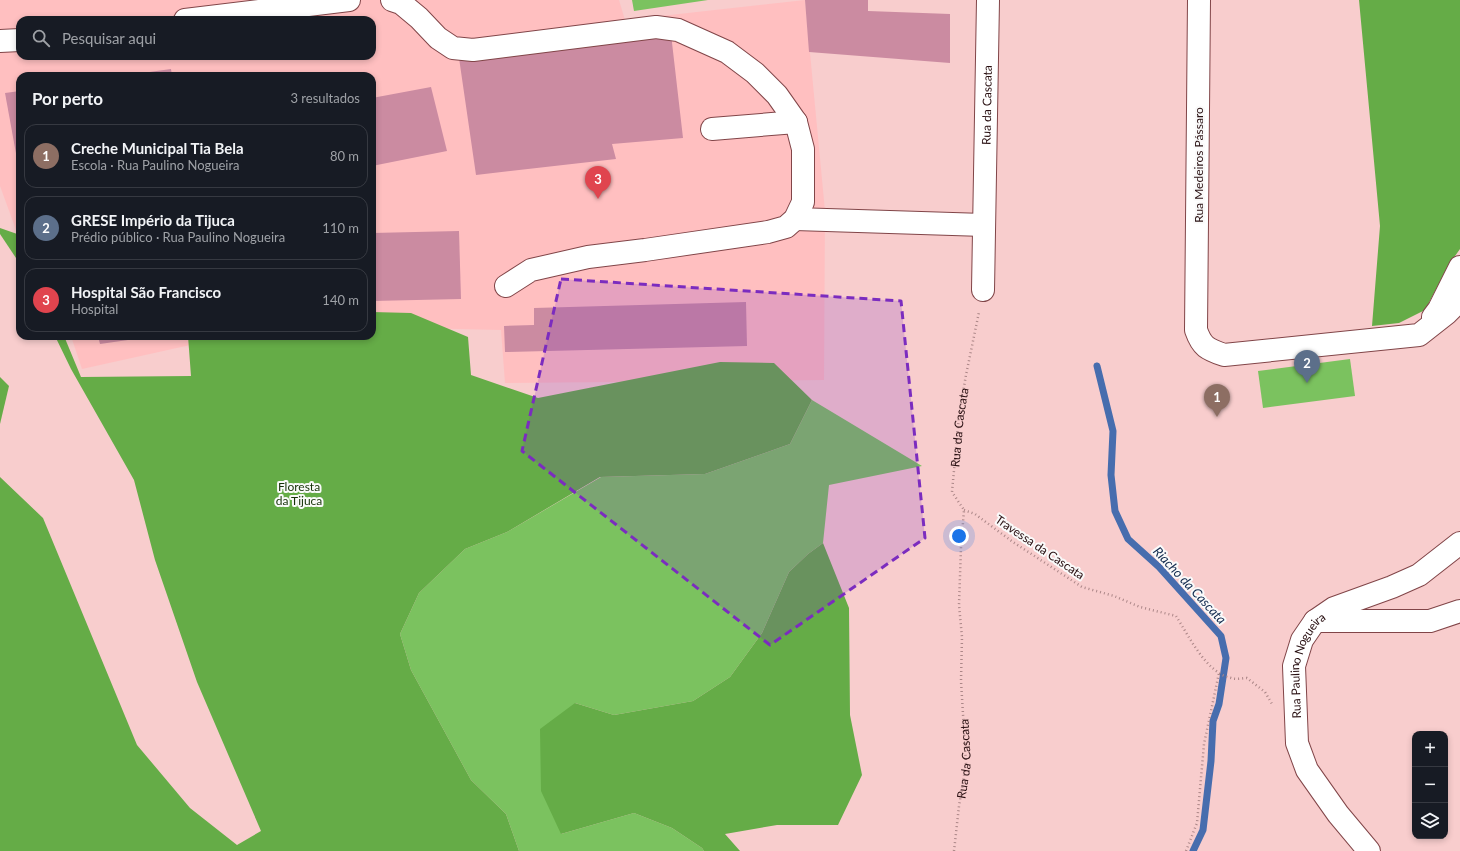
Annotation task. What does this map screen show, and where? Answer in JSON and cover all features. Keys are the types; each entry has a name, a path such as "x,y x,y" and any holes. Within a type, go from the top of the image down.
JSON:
{"street":[{"path":"218,16 350,0"},
{"path":"392,0 401,3 419,18 438,38 453,48 473,50 656,27 678,30 728,52 755,73 777,95 796,122 803,149 803,202 795,219 786,227 768,232 588,257 531,270 506,286"},
{"name":"Rua da Cascata","path":"983,290 988,0"},
{"name":"Rua Medeiros Pássaro","path":"1199,0 1196,330 1200,341 1208,350 1224,355 1419,335"},
{"path":"0,41 16,40"},
{"path":"712,128 796,122"},
{"path":"795,219 984,225"},
{"path":"1419,335 1439,309 1460,267"},
{"path":"1419,335 1447,314 1460,300"},
{"name":"Rua Paulino Nogueira","path":"1369,851 1338,814 1307,770 1297,743 1294,666 1302,640 1315,620 1334,608 1392,587 1418,575 1460,543"},
{"path":"1315,620 1430,621 1460,611"}],"path":[{"name":"Rua da Cascata","path":"954,851 966,764 962,681 962,637 959,605 964,510 952,492 956,442 966,375 983,290"},
{"name":"Travessa da Cascata","path":"964,510 975,514 1082,587 1114,596 1140,608 1176,616 1197,650 1219,673 1232,679 1247,678 1265,692 1273,704"},
{"path":"1186,851 1197,823 1204,744 1219,673"}],"highlighted area":[{"path":"561,279 901,301 925,538 770,645 522,451"}],"shaded area":[{"path":"0,0 619,0 625,20 805,0 825,211 824,380 505,383 501,330 376,327 376,72 16,72 16,230 0,186"},
{"path":"72,340 213,340 82,369"}],"green space":[{"path":"632,0 708,0 634,11"},
{"path":"1359,0 1460,0 1460,249 1450,263 1425,310 1399,323 1372,326 1380,226"},
{"path":"0,228 16,234 16,258 0,234"},
{"name":"Floresta da Tijuca","path":"376,312 411,313 468,337 471,375 538,398 720,362 774,363 812,400 790,444 705,474 600,477 507,532 465,549 419,593 400,634 411,670 471,780 506,814 519,851 0,851 0,477 43,518 137,745 190,808 237,845 261,831 197,682 155,560 134,480 71,369 57,340 66,340 81,377 191,376 188,340 376,340"},
{"path":"1350,359 1355,396 1263,408 1258,371"},
{"path":"0,377 9,386 0,424"},
{"path":"812,400 922,466 829,485 823,543 808,554 789,572 762,633 730,677 693,701 614,715 575,703 561,834 634,813 672,828 702,848 704,851 519,851 506,814 471,780 411,670 400,634 419,593 465,549 507,532 601,477 705,474 790,444"},
{"path":"823,543 849,608 850,715 862,775 838,825 777,825 725,834 740,851 704,851 702,848 672,828 634,813 561,834 541,791 540,729 575,703 614,715 693,701 730,677 762,633 789,572 808,554"}],"building":[{"path":"805,0 868,0 868,11 950,14 950,63 809,52"},
{"path":"671,34 683,138 612,144 616,159 476,175 459,58"},
{"path":"171,69 171,72 150,72"},
{"path":"431,87 447,151 376,165 376,97"},
{"path":"16,92 16,154 5,93"},
{"path":"459,231 461,299 376,301 376,233"},
{"path":"746,302 747,346 505,352 504,326 534,325 534,308"},
{"path":"99,340 128,340 100,344"}],"waterway":[{"name":"Riacho da Cascata","path":"1097,366 1113,431 1111,475 1115,511 1128,539 1159,567 1221,636 1226,658 1219,704 1213,721 1211,761 1203,830 1193,851"}],"place":[{"name":"Hospital São Francisco","path":"598,199"},
{"name":"GRESE Império da Tijuca","path":"1307,383"},
{"name":"Creche Municipal Tia Bela","path":"1217,417"}]}
